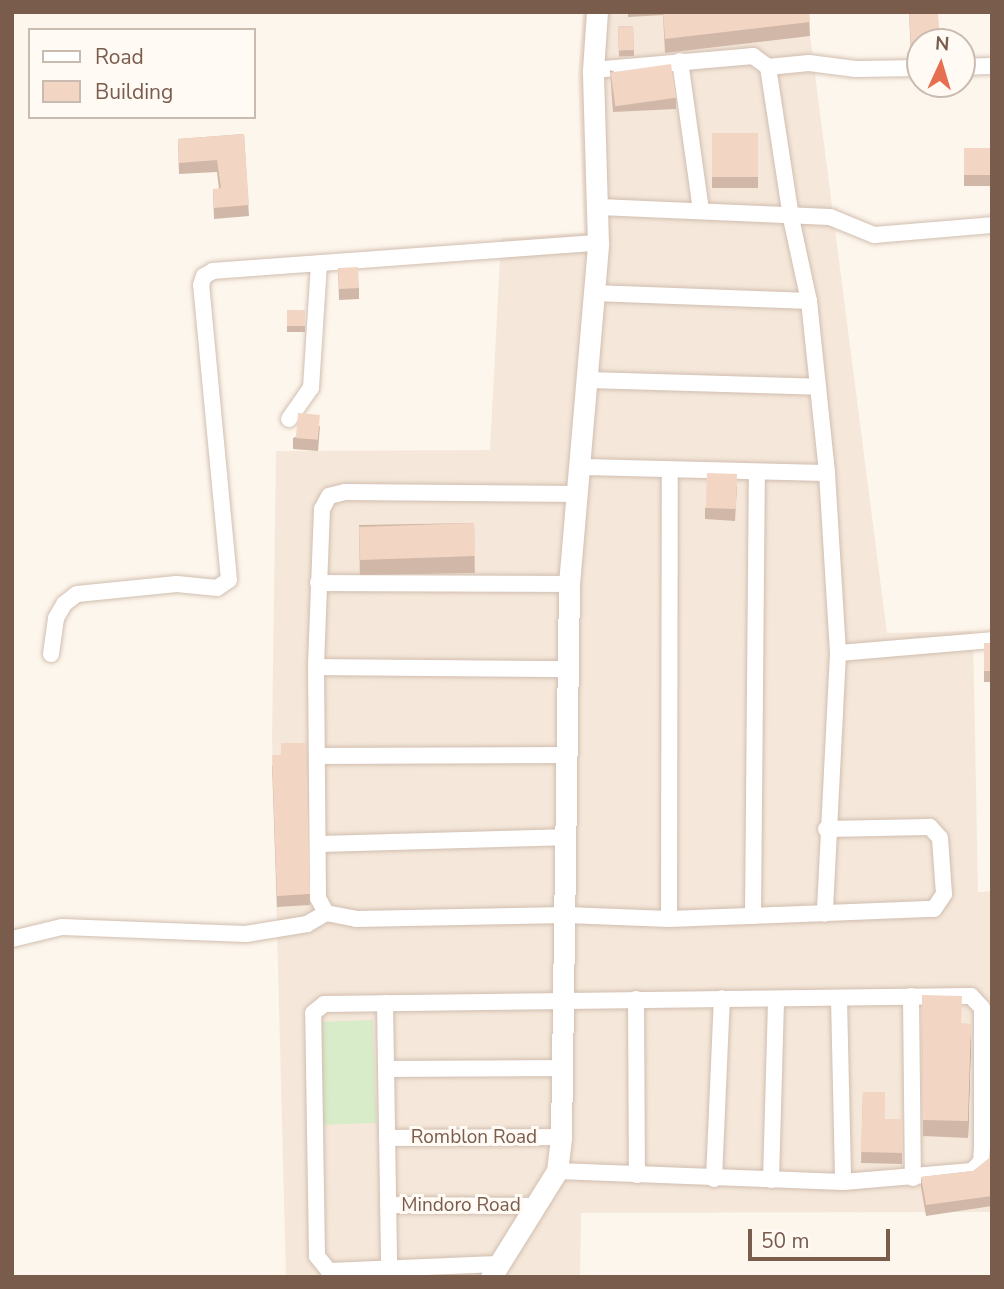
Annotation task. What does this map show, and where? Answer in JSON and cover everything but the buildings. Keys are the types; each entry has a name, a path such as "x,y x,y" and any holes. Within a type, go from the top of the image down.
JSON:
{"street":[{"path":"557,1171 843,1182 972,1171 981,1162 987,1068 982,1009 971,996 776,1000 564,999 324,1004 313,1013 317,1256 329,1271 494,1270 557,1171 565,1068 564,999 566,915 564,837 568,755 569,584 582,467 598,243 593,71 597,12"},
{"path":"593,71 753,56 768,67 809,63 856,69 906,68"},
{"path":"680,61 701,210"},
{"path":"976,66 989,66"},
{"path":"768,67 791,218 809,301 827,473 838,653 827,829 825,914"},
{"path":"599,207 839,219 874,235 992,225"},
{"path":"51,654 56,618 64,604 77,594 177,584 217,588 229,580 201,285 213,271 598,243"},
{"path":"289,419 311,388 319,263"},
{"path":"594,293 809,301"},
{"path":"588,380 818,387"},
{"path":"582,467 670,472 827,473"},
{"path":"669,919 670,472"},
{"path":"752,916 757,472"},
{"path":"326,913 318,898 316,667 322,509 330,496 345,492 578,495"},
{"path":"318,583 569,584"},
{"path":"838,653 992,640"},
{"path":"316,667 569,669"},
{"path":"317,756 568,755"},
{"path":"12,939 62,927 246,934 307,924 326,913 356,919 566,915 669,919 934,909 944,894 940,838 930,827 827,829"},
{"path":"319,844 564,837"},
{"path":"911,996 913,1178"},
{"path":"715,1179 722,998"},
{"path":"636,999 637,1175"},
{"path":"839,999 843,1182"},
{"path":"771,1180 776,1000"},
{"path":"385,1003 389,1269"},
{"path":"386,1069 565,1068"},
{"name":"Romblon Road","path":"387,1138 561,1137"},
{"name":"Mindoro Road","path":"388,1205 534,1206"}],"shaded area":[{"path":"583,12 807,12 887,633 973,631 978,892 992,891 992,1212 581,1213 580,1277 286,1277 272,736 276,451 490,450 501,238 584,233 578,76"}],"green space":[{"path":"373,1020 377,1123 322,1125 318,1022"}]}
